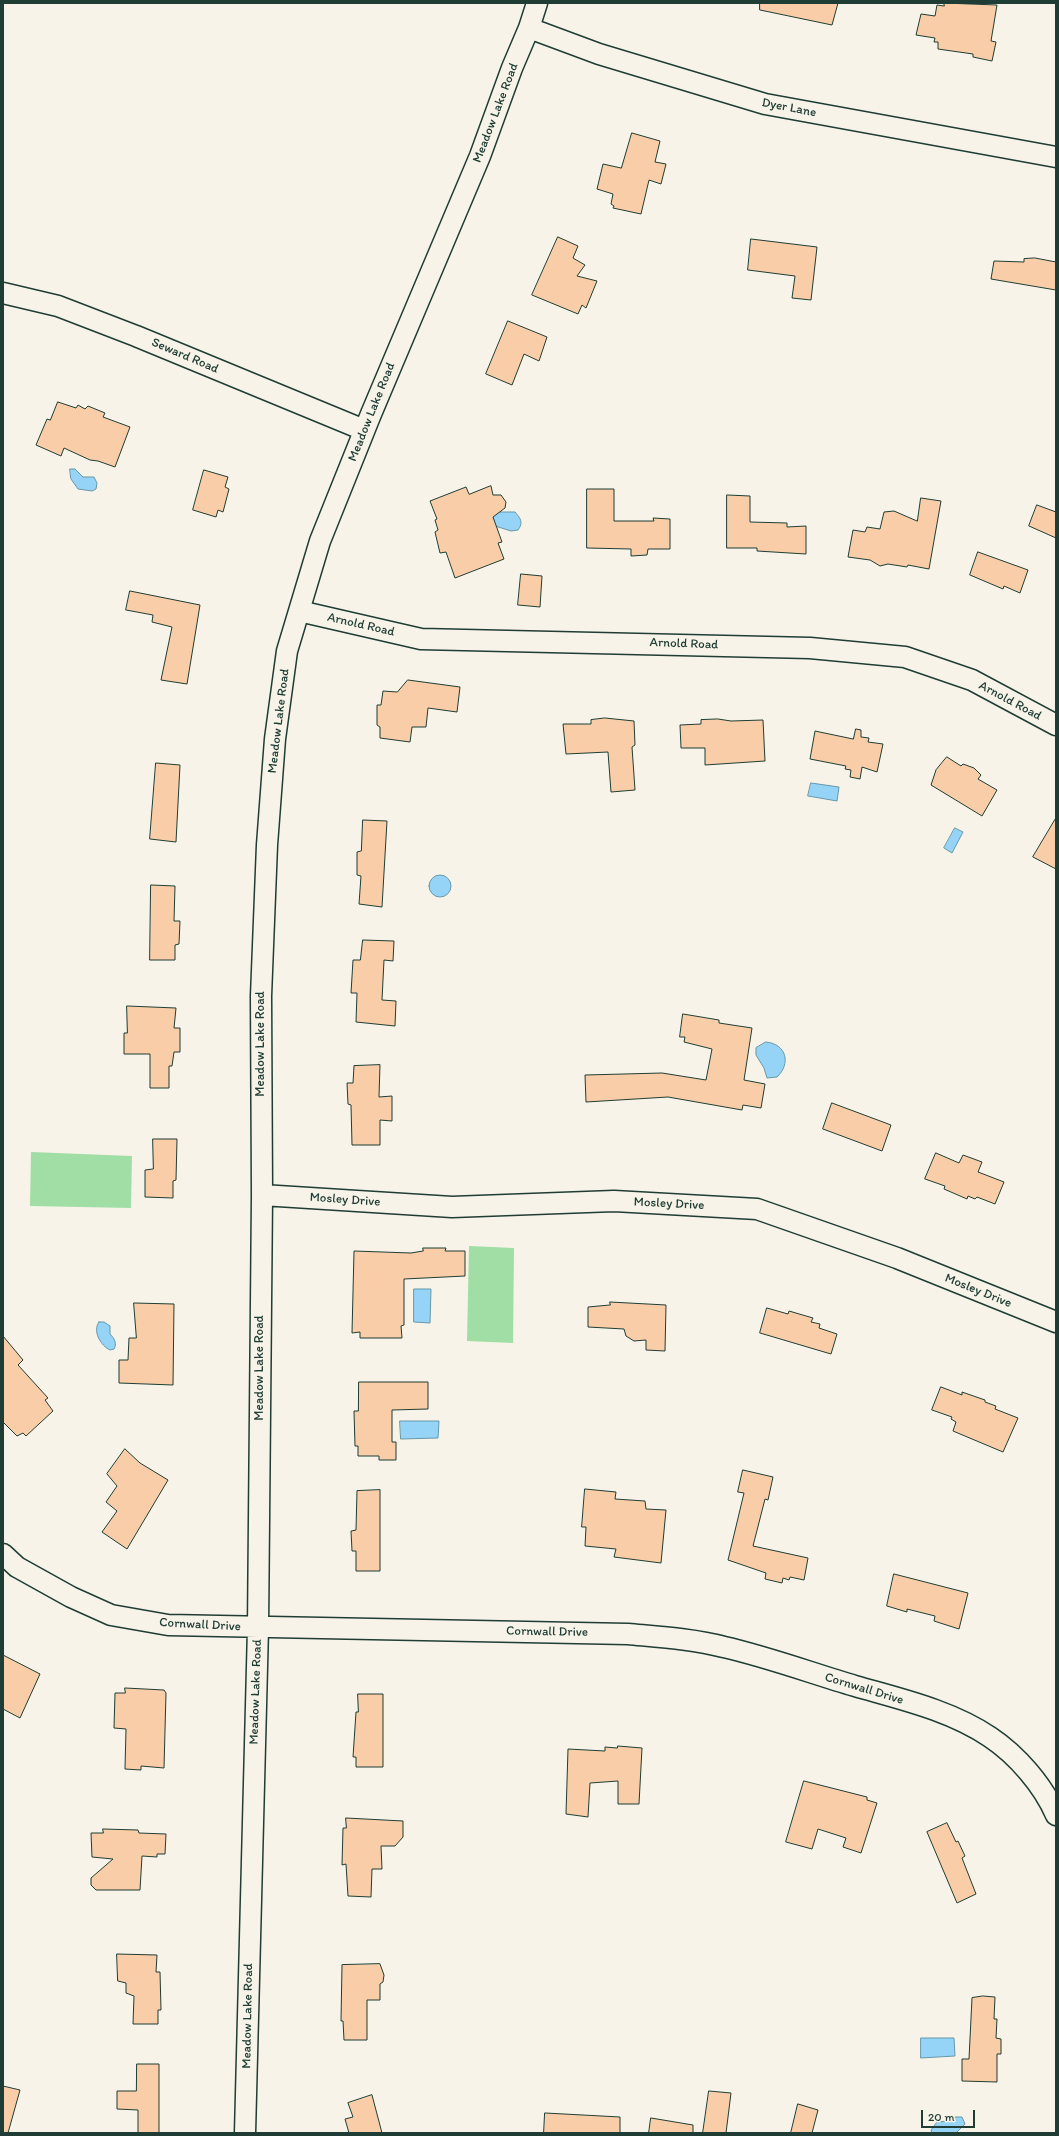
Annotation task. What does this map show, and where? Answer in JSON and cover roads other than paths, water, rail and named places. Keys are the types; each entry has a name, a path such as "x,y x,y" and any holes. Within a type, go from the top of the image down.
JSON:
{"street":[{"name":"Meadow Lake Road","path":"245,2133 258,1628 262,1195 261,996 267,845 276,731 287,651 320,541 364,430 480,156 512,68 529,28 537,3"},
{"name":"Dyer Lane","path":"529,28 599,54 765,104 1056,157"},
{"name":"Seward Road","path":"3,293 58,306 136,336 364,430"},
{"name":"Arnold Road","path":"299,611 421,639 810,648 905,657 972,680 1056,725"},
{"name":"Mosley Drive","path":"262,1195 452,1207 614,1201 757,1209 897,1258 1056,1322"},
{"name":"Cornwall Drive","path":"3,1554 23,1571 71,1598 111,1615 168,1625 258,1628 628,1634 676,1638 723,1646 897,1698 971,1725 991,1738 1022,1766 1042,1789 1056,1814"}],"water":[{"path":"70,469 75,469 83,477 94,477 97,483 96,489 92,491 78,489 71,479"},
{"path":"496,512 515,512 520,518 521,522 518,530 511,531 492,525 492,517"},
{"path":"811,783 839,787 837,801 808,796"},
{"path":"955,828 963,832 952,853 944,848"},
{"path":"440,875 448,878 451,886 448,894 440,897 432,894 429,886 432,878"},
{"path":"766,1042 779,1046 785,1055 784,1066 777,1077 767,1078 764,1068 756,1055 756,1048"},
{"path":"414,1289 431,1289 430,1323 414,1322"},
{"path":"99,1322 104,1322 110,1326 110,1334 115,1343 114,1349 110,1350 107,1348 98,1338 96,1330"},
{"path":"400,1421 439,1421 438,1438 401,1439"},
{"path":"921,2038 954,2038 955,2056 921,2058"},
{"path":"952,2117 962,2117 965,2124 956,2133 932,2133 931,2130 937,2122 948,2121"}]}
